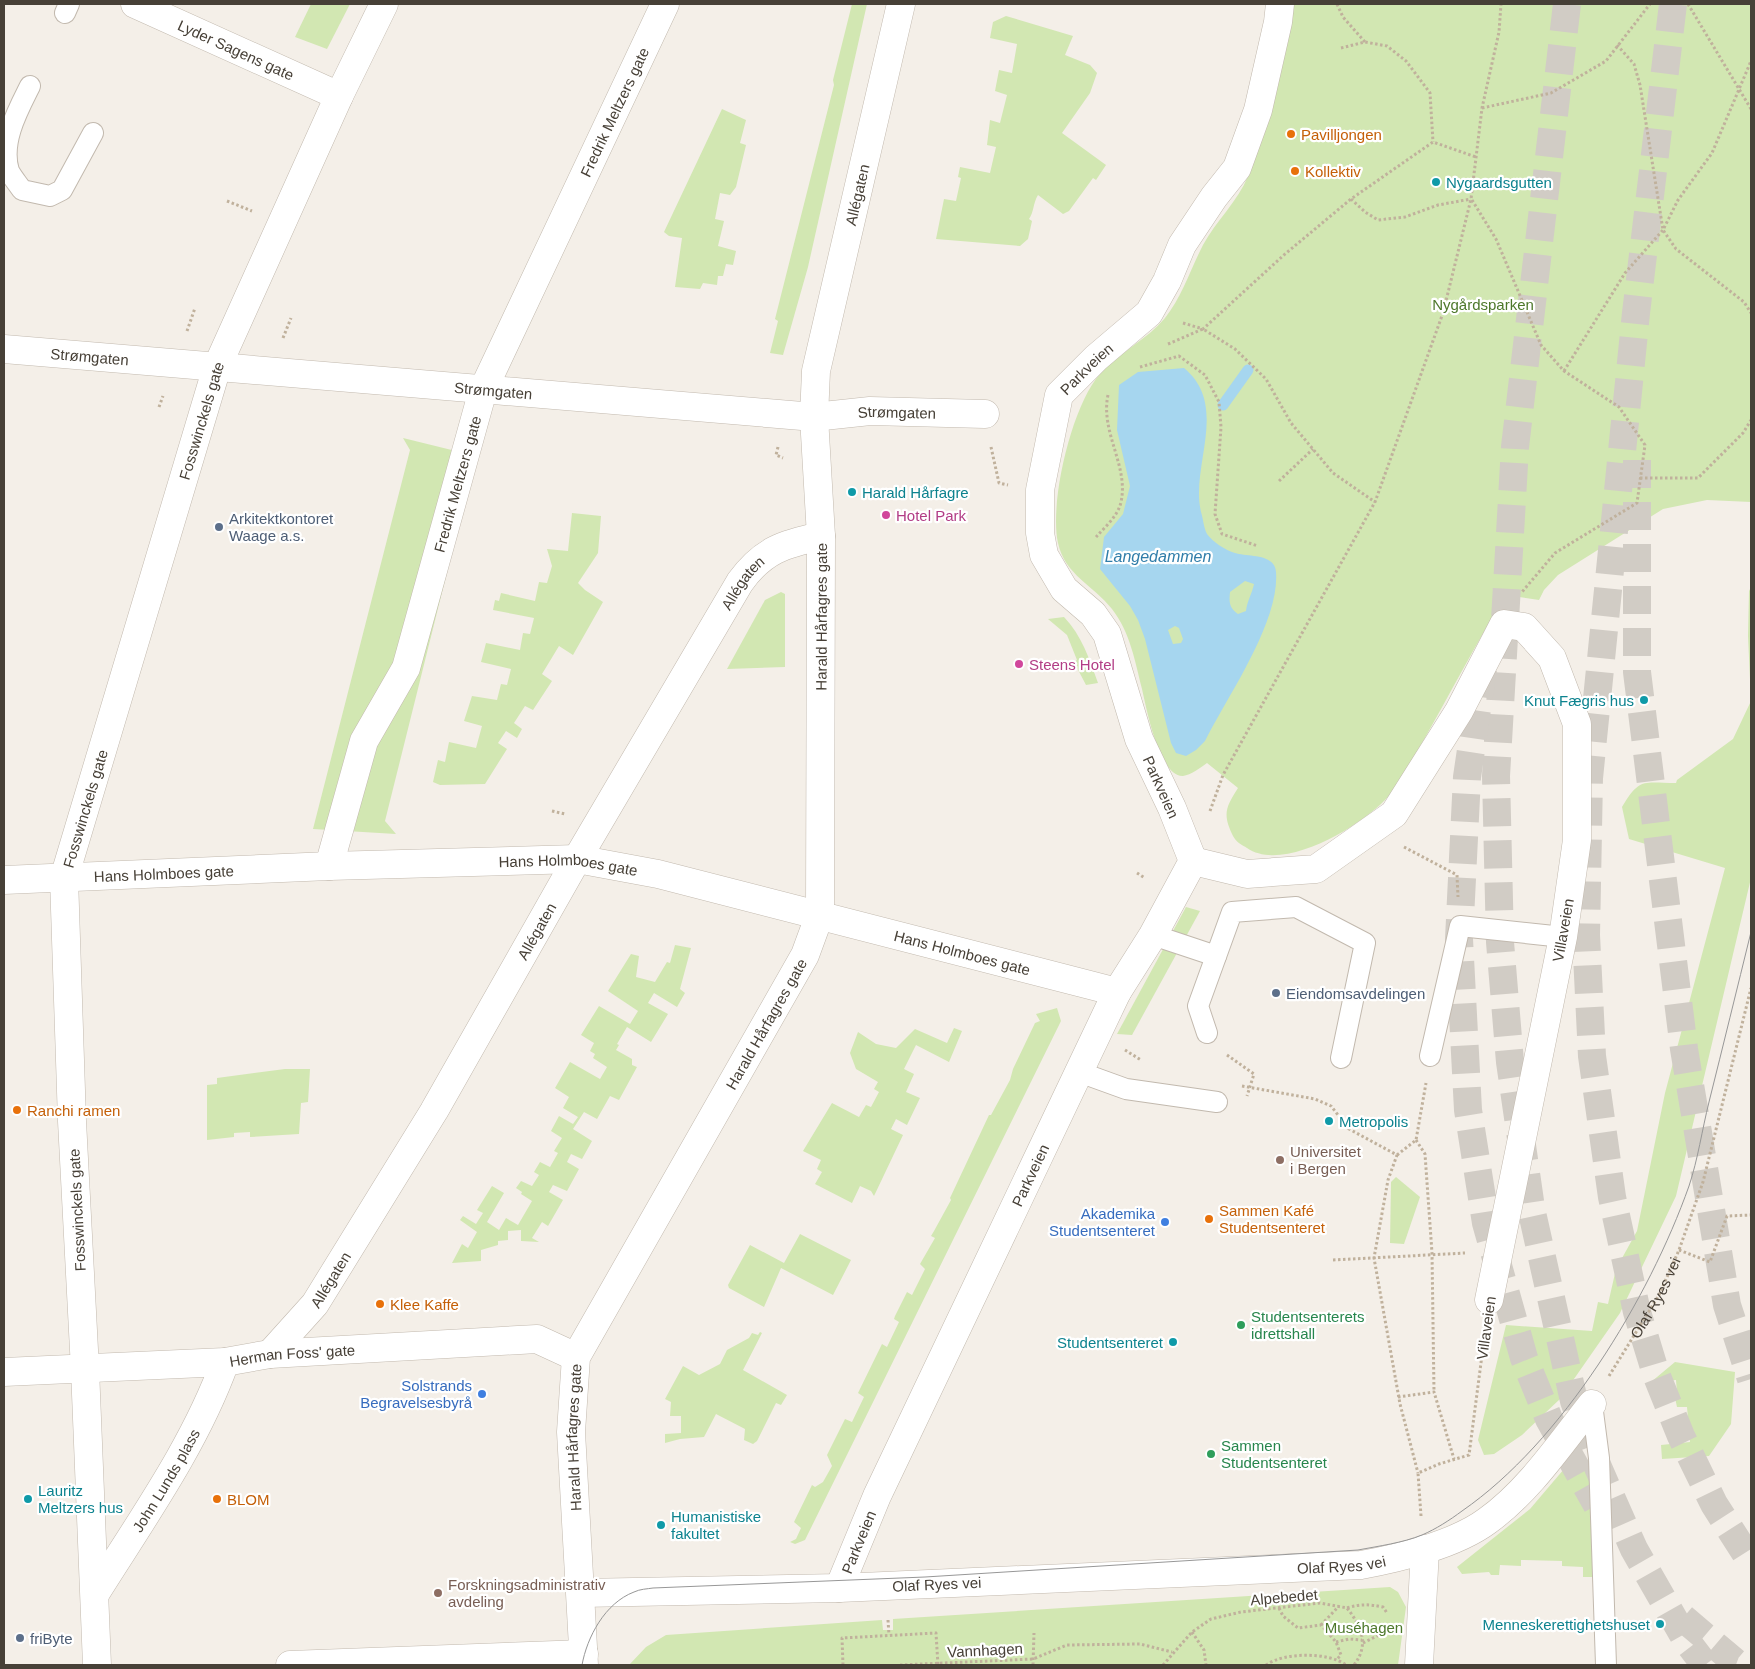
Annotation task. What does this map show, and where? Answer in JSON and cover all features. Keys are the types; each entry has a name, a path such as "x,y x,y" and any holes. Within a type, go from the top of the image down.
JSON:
{"street":[{"name":"Lyder Sagens gate","path":"135,4 339,96"},
{"name":"Fosswinckels gate","path":"97,1665 85,1369 72,1121 64,878 217,367 339,96 384,4"},
{"name":"Fredrik Meltzers gate","path":"329,866 364,741 406,668 483,390 665,4"},
{"name":"Allégaten","path":"814,417 816,371 901,4"},
{"name":"Parkveien","path":"839,1588 877,1496 1117,992 1153,935 1192,861 1172,808 1139,739 1106,634 1093,614 1064,589 1044,555 1040,533 1040,490 1059,395 1096,358 1149,313 1167,281 1182,245 1214,197 1237,168 1247,146 1262,92 1278,22 1280,4"},
{"name":"Strømgaten","path":"4,349 814,417 870,411 985,414"},
{"name":"Harald Hårfagres gate","path":"584,1659 571,1432 576,1357 805,955 820,914 821,536 814,417"},
{"name":"Allégaten","path":"270,1354 315,1304 434,1111 577,859 747,571 772,551 787,544 821,536"},
{"path":"1192,861 1247,874 1316,868 1394,814 1459,711 1504,624"},
{"name":"Villaveien","path":"1490,1300 1498,1252 1563,937 1577,840 1576,724 1552,658 1524,626 1504,624"},
{"name":"Hans Holmboes gate","path":"4,880 329,866 577,859 658,874 820,914 1117,992"},
{"name":"Herman Foss' gate","path":"4,1372 225,1362 270,1354 537,1339 576,1357"},
{"name":"John Lunds plass","path":"95,1594 188,1444 216,1389 225,1362"},
{"name":"Olaf Ryes vei","path":"581,1593 839,1588 1361,1565 1438,1546 1487,1522 1521,1491 1592,1404"},
{"path":"1419,1665 1425,1549"},
{"path":"290,1665 584,1659"}],"lane":[{"path":"30,86 14,121 7,148 10,171 22,190 50,196 62,190 93,133"},
{"path":"1207,1033 1198,1006 1232,912 1296,907 1365,943 1341,1058"},
{"path":"1430,1056 1460,926 1563,937"},
{"path":"1153,935 1216,956"},
{"path":"1079,1072 1126,1089 1217,1102"},
{"path":"1592,1404 1599,1458 1606,1665"}],"path":[{"path":"1338,4 1343,17 1365,42"},
{"path":"1192,861 1223,775 1375,502 1443,313 1472,199 1482,108 1499,32 1501,4"},
{"path":"1482,108 1551,93 1606,61 1650,4"},
{"path":"1688,4 1741,88 1751,109"},
{"path":"1341,48 1365,42 1387,46 1406,61 1430,93 1433,142"},
{"path":"1617,45 1634,64 1640,85 1662,230 1676,249 1744,302 1751,312"},
{"path":"1564,370 1625,274 1662,230 1678,200 1712,153 1751,61"},
{"path":"1203,328 1285,254 1351,199 1433,142"},
{"path":"1433,142 1476,156"},
{"path":"1351,199 1365,212 1378,220 1405,218 1438,204 1472,199"},
{"path":"1472,199 1496,239 1540,345 1564,370 1619,407 1645,445 1637,503 1555,553 1528,583 1504,624"},
{"path":"227,201 261,214"},
{"path":"1149,313 1203,328 1235,349 1266,379 1291,423 1333,473 1375,502"},
{"path":"1135,369 1179,356 1205,375 1219,402 1221,427 1215,514 1222,534 1258,546"},
{"path":"1096,536 1112,520 1121,503 1121,474 1109,430 1107,401 1110,388"},
{"path":"1640,478 1698,478 1743,433 1751,420"},
{"path":"1279,481 1313,449"},
{"path":"1416,855 1457,875 1460,926"},
{"name":"Olaf Ryes vei","path":"1592,1404 1659,1295 1679,1250 1703,1182 1751,988"},
{"path":"1430,1056 1416,1140 1425,1154 1432,1253 1434,1392 1454,1459"},
{"path":"1232,1060 1254,1074 1251,1088"},
{"path":"1270,1090 1316,1099 1331,1106 1349,1128 1397,1155"},
{"path":"1416,1140 1397,1155 1388,1180 1374,1258 1398,1397 1418,1474 1425,1549"},
{"path":"1679,1250 1710,1262 1727,1216 1751,1215"},
{"path":"1333,1260 1432,1253 1498,1252"},
{"name":"Villaveien","path":"1418,1474 1469,1455 1490,1300"},
{"path":"1398,1397 1434,1392"},
{"name":"Alpebedet","path":"1163,1665 1172,1652 1192,1632 1210,1619 1241,1612 1320,1603 1346,1608"},
{"path":"1336,1642 1349,1639 1362,1642 1383,1632 1387,1626 1388,1614 1383,1607 1362,1604 1346,1608 1360,1624 1362,1642 1358,1659 1354,1665"},
{"path":"1279,1608 1283,1616 1298,1628 1321,1625 1339,1606"},
{"path":"1321,1625 1336,1642 1341,1655 1337,1659"},
{"path":"1192,1632 1204,1650 1206,1665"},
{"path":"843,1665 842,1638 936,1633 938,1664"},
{"path":"1033,1665 1034,1633"},
{"name":"Vannhagen","path":"900,1665 1033,1659 1067,1645 1140,1644 1172,1652"},
{"path":"1266,1665 1290,1655 1337,1659 1346,1665"}],"green space":[{"path":"311,4 350,4 327,49 295,37"},
{"path":"852,4 867,4 808,267 783,355 770,353 778,321 775,319 834,85 833,80"},
{"name":"Nygårdsparken","path":"1291,4 1751,4 1751,502 1707,500 1663,509 1558,575 1544,590 1539,600 1506,595 1405,773 1385,800 1358,822 1320,844 1280,855 1262,854 1247,848 1234,838 1227,822 1227,811 1238,788 1207,763 1192,773 1183,776 1175,773 1167,765 1155,739 1128,637 1112,609 1073,572 1067,563 1058,543 1056,525 1060,480 1065,455 1080,408 1090,388 1108,366 1150,333 1165,318 1181,292 1203,245 1244,185 1256,156 1269,113"},
{"path":"1006,16 1073,36 1065,55 1090,65 1097,73 1090,93 1062,133 1106,165 1096,180 1093,178 1069,211 1063,214 1038,195 1029,219 1032,221 1028,239 1020,246 936,239 944,199 956,201 961,178 958,177 960,167 990,173 996,147 987,145 990,120 1000,123 1007,95 995,91 999,70 1012,73 1017,44 990,38 993,22"},
{"path":"722,109 746,120 740,143 746,145 736,187 730,195 720,193 715,219 724,221 718,246 736,251 733,265 726,264 723,276 718,276 717,285 703,283 700,289 675,287 682,238 669,236 664,232"},
{"path":"403,438 476,456 385,821 396,834 313,829 410,450"},
{"path":"572,513 601,516 598,553 578,583 603,602 573,655 559,646 542,674 552,681 533,710 525,706 514,723 522,729 517,738 506,731 498,743 507,749 485,784 440,785 433,782 438,760 445,762 449,742 476,748 482,726 464,721 472,696 497,700 501,684 507,685 511,669 481,662 486,643 520,650 523,633 530,634 534,618 493,610 495,600 499,601 501,593 535,601 539,582 547,583 552,566 547,549 568,551"},
{"path":"1751,587 1751,701 1748,636 1749,591"},
{"path":"781,592 785,594 785,667 727,669 765,600"},
{"path":"1064,617 1076,632 1088,656 1098,683 1086,685 1074,662 1077,660 1067,635 1048,619"},
{"path":"1751,701 1751,878 1676,1196 1620,1313 1560,1399 1522,1435 1494,1454 1484,1455 1478,1440 1506,1325 1592,1331 1598,1302 1608,1304 1616,1269 1637,1231 1665,1093 1725,868 1629,839 1622,807 1638,786 1649,783 1676,783 1677,780 1733,739"},
{"path":"1186,907 1200,911 1132,1035 1117,1034"},
{"path":"675,945 691,948 680,989 685,993 677,1007 654,993 648,1003 668,1014 651,1042 627,1027 617,1044 619,1045 616,1050 632,1059 632,1065 637,1067 619,1100 610,1096 597,1119 584,1112 573,1129 592,1141 582,1159 571,1154 567,1162 579,1169 567,1191 553,1185 549,1192 563,1200 548,1226 542,1222 532,1238 539,1242 521,1241 521,1230 508,1231 508,1240 498,1241 498,1245 481,1250 481,1261 452,1263 462,1244 468,1248 477,1232 460,1220 463,1216 476,1224 483,1213 477,1210 492,1186 504,1193 487,1222 499,1230 506,1218 518,1225 532,1201 521,1194 522,1192 516,1188 521,1181 532,1186 539,1175 534,1172 540,1162 550,1167 558,1153 554,1151 562,1138 551,1131 559,1116 573,1124 578,1117 563,1108 569,1097 555,1088 570,1062 600,1079 607,1067 593,1058 595,1054 590,1051 594,1043 581,1035 599,1006 630,1024 638,1011 608,991 631,954 639,956 636,977 655,982 667,962 670,963"},
{"path":"1057,1008 1061,1021 805,1540 795,1544 790,1542 796,1539 801,1528 794,1522 812,1485 815,1487 823,1482 832,1466 827,1455 845,1419 852,1422 864,1397 858,1393 882,1344 887,1347 899,1322 894,1319 895,1316 907,1292 912,1295 925,1269 920,1264 935,1238 931,1236 951,1200 950,1198 989,1115 991,1115 1010,1080 1013,1069 1035,1023 1040,1021 1036,1014"},
{"path":"954,1028 962,1031 949,1062 916,1045 904,1069 914,1074 906,1092 920,1098 907,1125 896,1119 891,1129 903,1135 874,1196 871,1191 860,1186 852,1203 815,1184 822,1172 817,1169 821,1160 803,1151 832,1103 859,1117 866,1105 871,1107 879,1092 874,1089 878,1082 856,1069 850,1053 858,1032 876,1044 896,1048 915,1029 947,1043"},
{"path":"285,1069 310,1069 308,1102 301,1103 299,1134 250,1137 250,1132 234,1133 234,1137 207,1140 207,1085 217,1084 217,1078"},
{"path":"1396,1177 1420,1197 1404,1244 1390,1243 1391,1182"},
{"path":"800,1234 851,1260 833,1295 781,1268 764,1307 729,1288 728,1285 750,1245 784,1263"},
{"path":"760,1332 762,1333 743,1370 787,1395 781,1405 776,1403 757,1441 753,1444 744,1440 745,1429 716,1414 704,1437 680,1439 665,1443 665,1434 681,1433 681,1416 670,1416 671,1402 665,1399 683,1366 699,1375 720,1364 727,1350 749,1338 752,1333 758,1335"},
{"path":"1675,1362 1735,1372 1731,1424 1709,1456 1662,1459 1661,1445 1690,1442 1687,1407 1677,1407 1674,1393 1677,1393 1676,1380 1651,1382"},
{"path":"1582,1458 1588,1465 1592,1477 1595,1577 1583,1577 1583,1567 1562,1566 1562,1561 1521,1560 1521,1566 1500,1565 1499,1575 1491,1575 1489,1572 1462,1574 1457,1567 1530,1509 1564,1469"},
{"name":"Muséhagen","path":"1390,1587 1398,1592 1406,1607 1398,1665 629,1665 646,1647 666,1635 882,1620 883,1630 893,1630 893,1619"}],"water":[{"name":"Langedammen","path":"1184,368 1197,383 1205,400 1207,418 1199,494 1206,532 1212,540 1227,550 1266,559 1271,562 1276,572 1275,592 1270,613 1250,659 1205,741 1186,756 1176,753 1171,743 1145,639 1138,620 1130,606 1100,569 1104,537 1123,514 1130,486 1117,430 1119,385 1138,372","holes":["1245,581 1254,584 1246,611 1238,614 1230,604 1230,592","1175,626 1179,628 1183,639 1181,643 1173,644 1168,630"]}],"waterway":[{"path":"1223,405 1248,370"}],"tunnel":[{"path":"1567,4 1515,447 1496,776 1500,942 1510,1062 1531,1208 1574,1401 1597,1465 1634,1549 1686,1640 1705,1665"},
{"path":"1673,4 1636,313 1589,778 1586,935 1592,1056 1612,1197 1637,1312 1656,1374 1681,1436 1714,1504 1751,1562"},
{"path":"1637,460 1637,672 1684,1049 1727,1305 1751,1379"},
{"path":"1483,669 1467,777 1459,939 1468,1110 1486,1223 1524,1358 1549,1419 1597,1505"},
{"path":"1683,1618 1735,1662 1743,1665"}],"tram line":[{"path":"582,1665 584,1654 593,1632 606,1613 624,1597 644,1589 925,1577 1358,1550 1414,1538 1443,1524 1499,1482 1534,1447 1567,1408 1598,1365 1651,1275 1672,1230 1692,1176 1751,932"}],"place":[{"name":"Pavilljongen","path":"1291,134"},
{"name":"Kollektiv","path":"1295,171"},
{"name":"Nygaardsgutten","path":"1436,182"},
{"name":"Harald Hårfagre","path":"852,492"},
{"name":"Hotel Park","path":"886,515"},
{"name":"Arkitektkontoret Waage a.s.","path":"219,527"},
{"name":"Steens Hotel","path":"1019,664"},
{"name":"Knut Fægris hus","path":"1644,700"},
{"name":"Eiendomsavdelingen","path":"1276,993"},
{"name":"Ranchi ramen","path":"17,1110"},
{"name":"Metropolis","path":"1329,1121"},
{"name":"Universitet i Bergen","path":"1280,1160"},
{"name":"Sammen Kafé Studentsenteret","path":"1209,1219"},
{"name":"Akademika Studentsenteret","path":"1165,1222"},
{"name":"Klee Kaffe","path":"380,1304"},
{"name":"Studentsenterets idrettshall","path":"1241,1325"},
{"name":"Studentsenteret","path":"1173,1342"},
{"name":"Solstrands Begravelsesbyrå","path":"482,1394"},
{"name":"Sammen Studentsenteret","path":"1211,1454"},
{"name":"Lauritz Meltzers hus","path":"28,1499"},
{"name":"BLOM","path":"217,1499"},
{"name":"Humanistiske fakultet","path":"661,1525"},
{"name":"Forskningsadministrativ avdeling","path":"438,1593"},
{"name":"Menneskerettighetshuset","path":"1660,1624"},
{"name":"friByte","path":"20,1638"}]}
